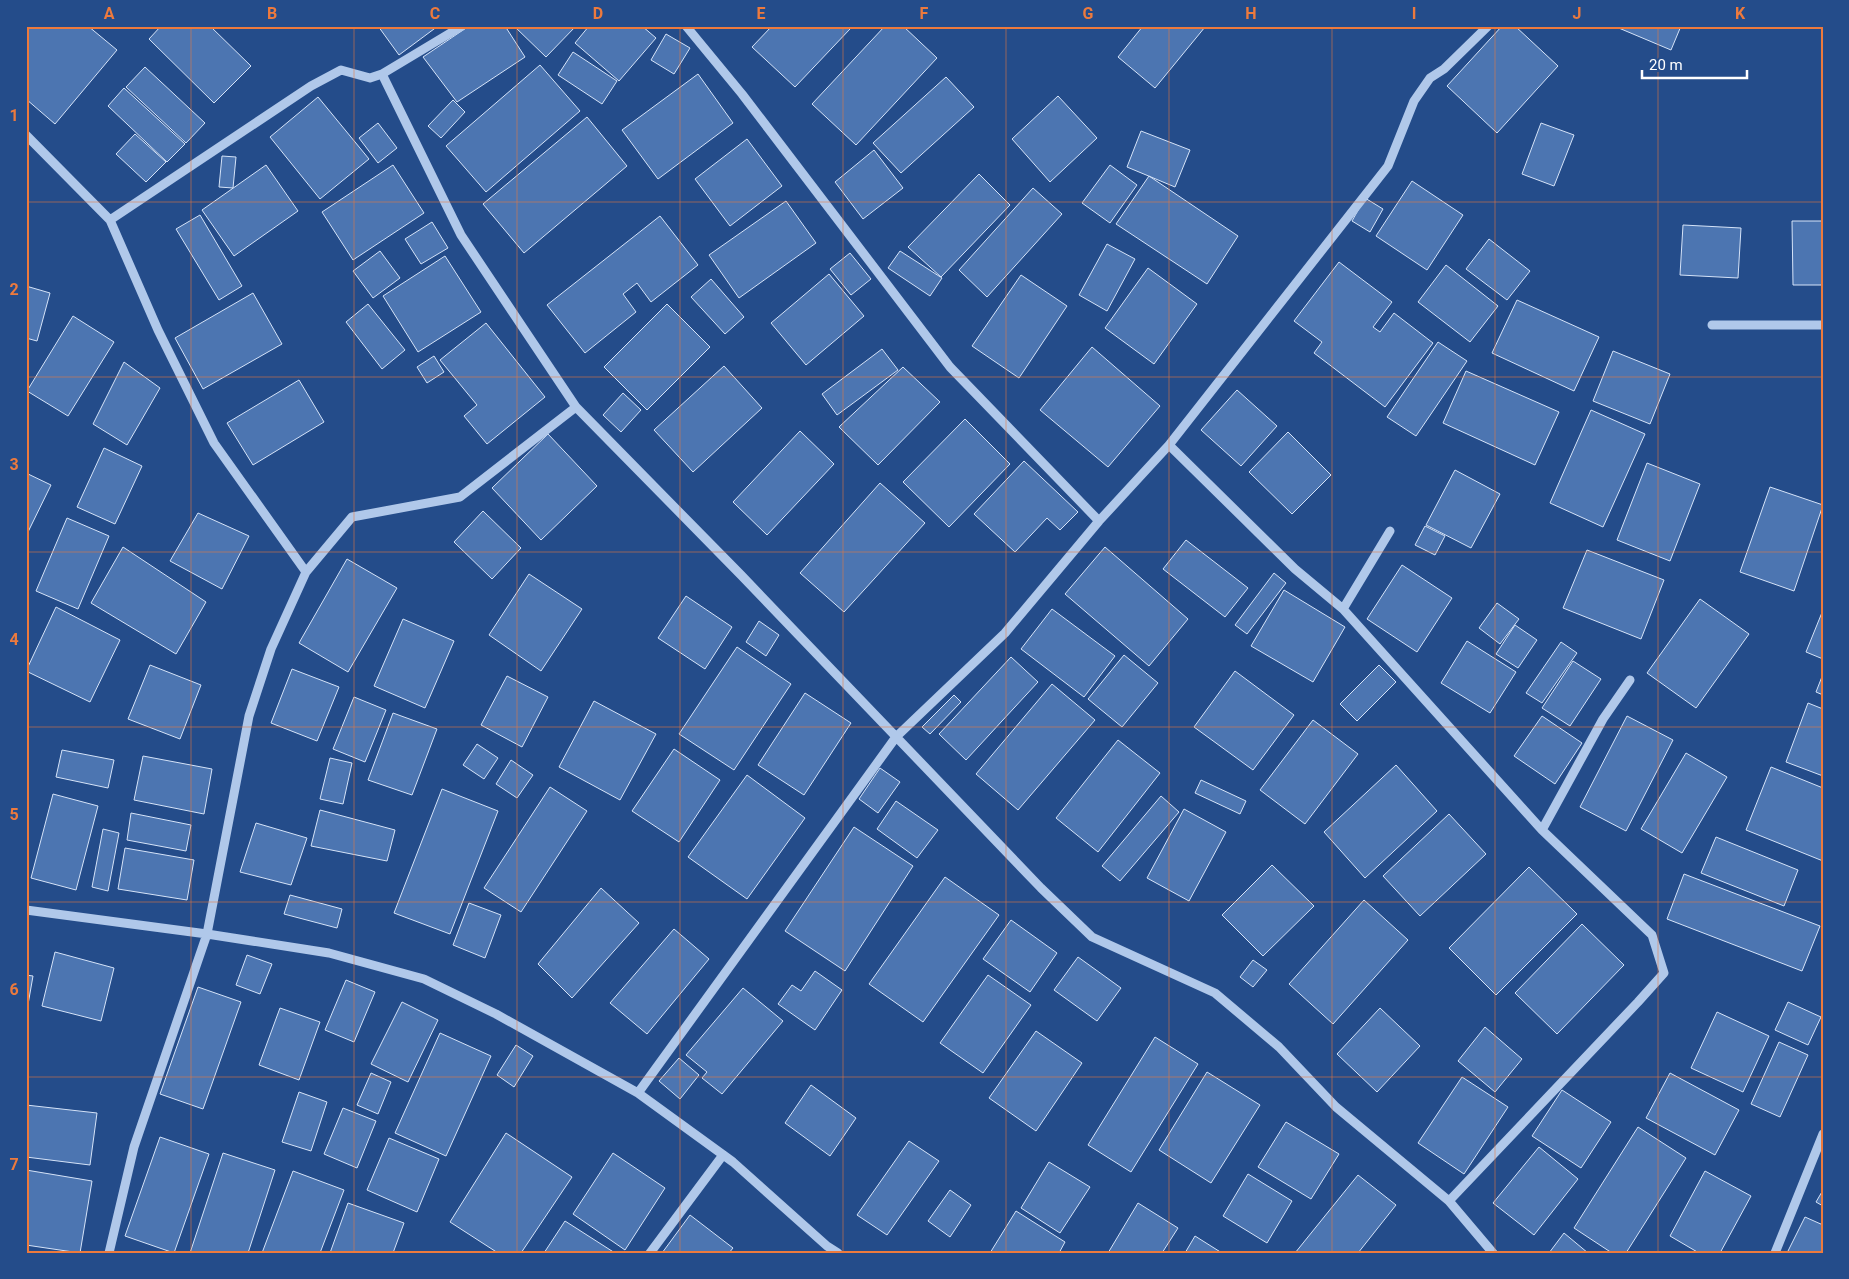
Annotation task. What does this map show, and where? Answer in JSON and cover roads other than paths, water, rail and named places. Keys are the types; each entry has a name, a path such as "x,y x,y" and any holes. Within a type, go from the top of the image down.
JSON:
{"street":[{"path":"110,220 311,86 341,70 370,78 382,74 462,26"},
{"path":"686,26 742,94 950,367 1099,521"},
{"path":"638,1093 896,737 1005,633 1099,521 1169,445 1388,166 1414,101 1430,78 1444,69 1488,26"},
{"path":"382,74 461,235 576,407 1041,888 1092,937 1215,993 1280,1047 1336,1107 1449,1201 1493,1253"},
{"path":"26,135 110,220 158,330 214,443 306,572"},
{"path":"1712,325 1823,325"},
{"path":"109,1253 134,1146 207,934 250,716 271,649 306,572 352,517 460,496 576,407"},
{"path":"1169,445 1295,569 1343,608 1542,830 1652,935 1664,972 1638,1002 1449,1201"},
{"path":"1343,608 1390,531"},
{"path":"1542,830 1603,719 1630,680"},
{"path":"26,910 207,934 329,953 424,979 496,1014 638,1093 723,1155 827,1246 838,1253"},
{"path":"1775,1253 1823,1134"},
{"path":"650,1253 723,1155"}]}
